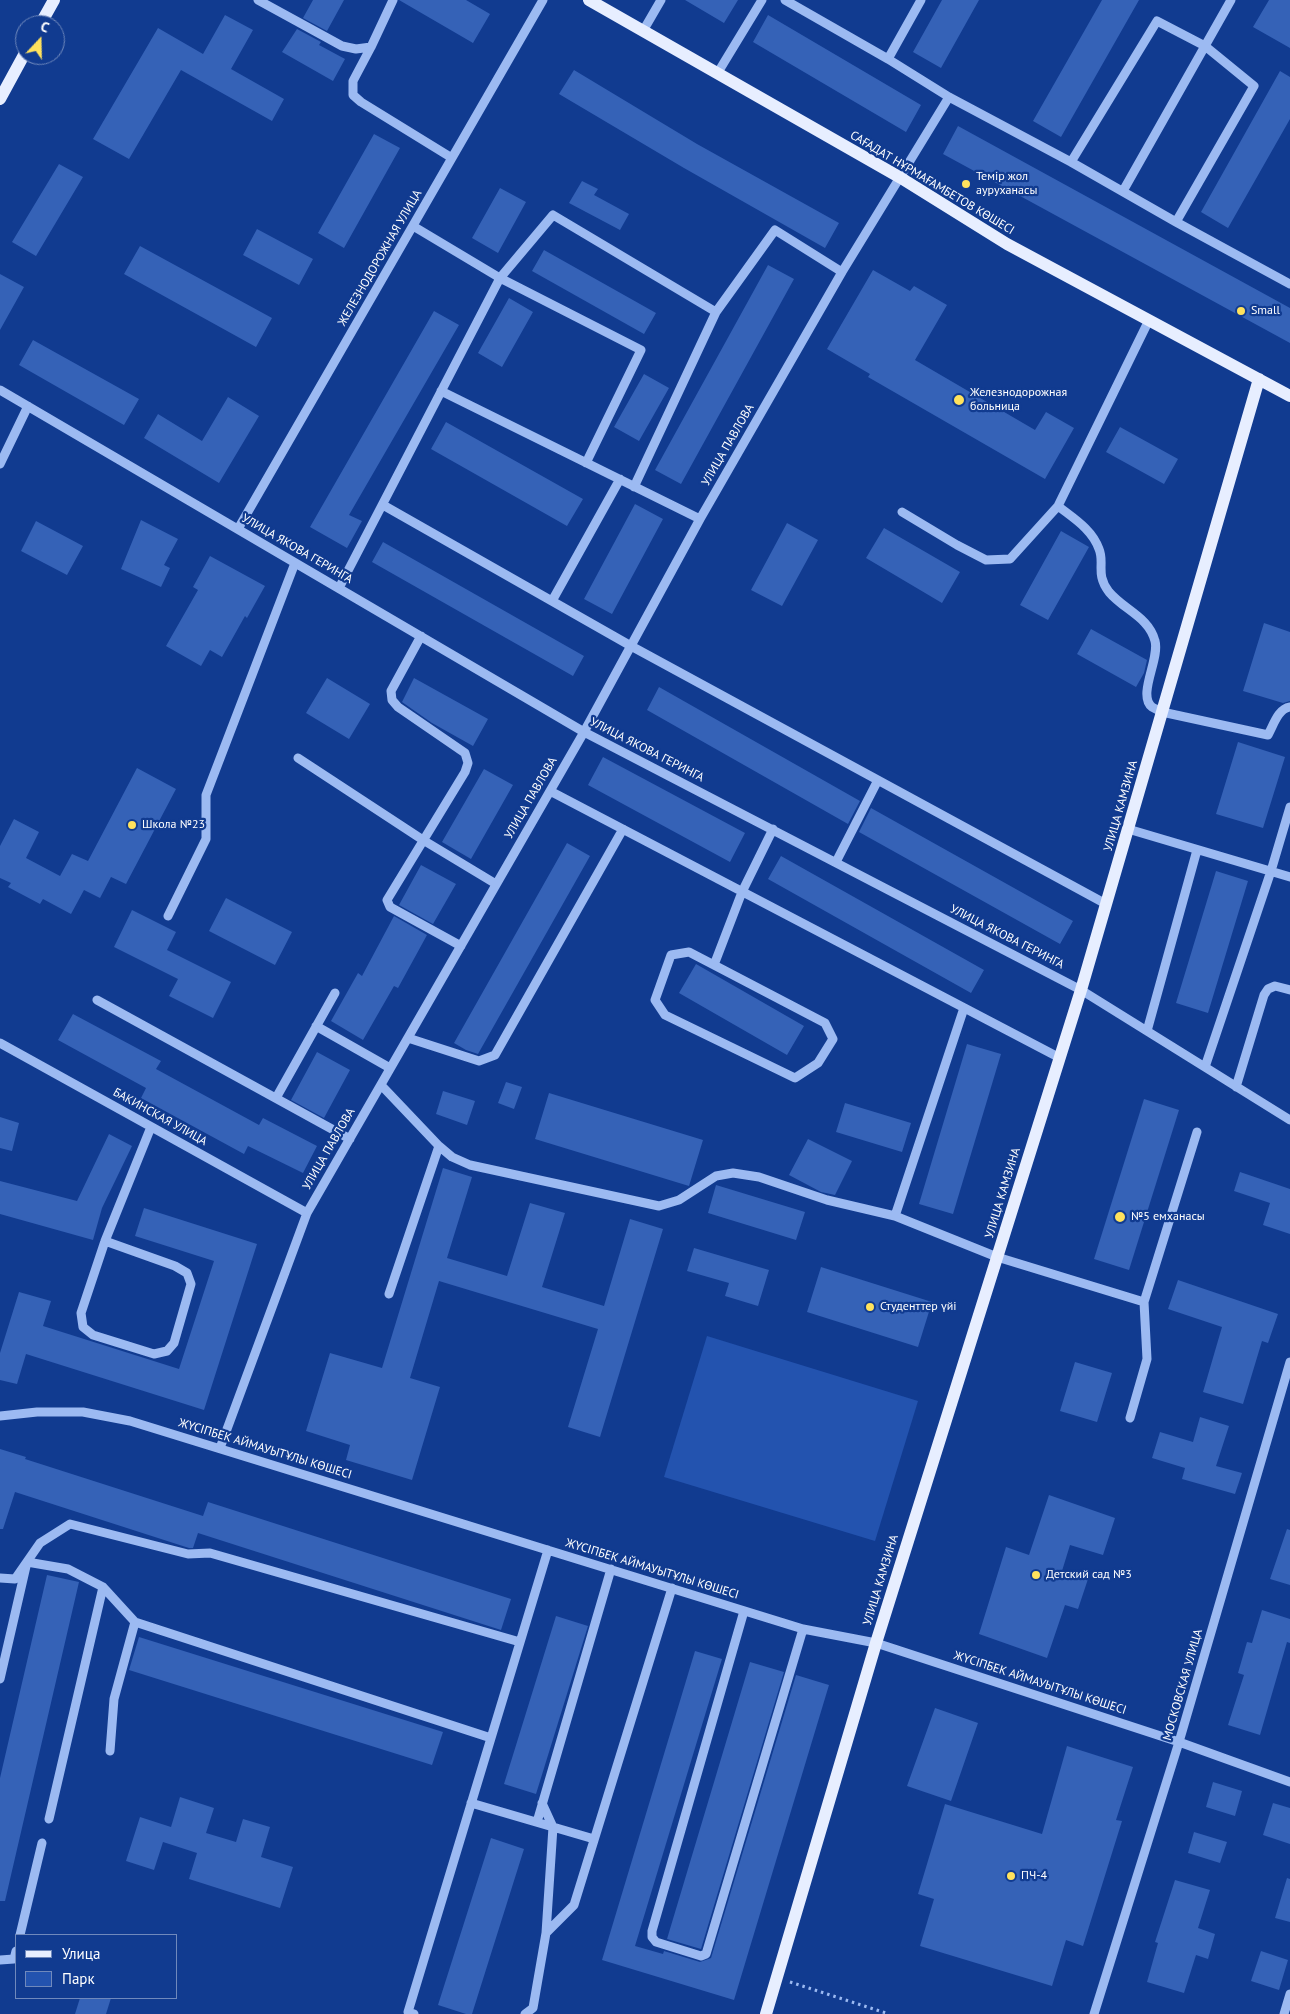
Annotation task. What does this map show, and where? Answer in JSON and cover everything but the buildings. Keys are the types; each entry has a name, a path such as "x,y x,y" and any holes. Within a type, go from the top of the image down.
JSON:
{"main road":[{"path":"46,15 54,0"},
{"name":"САҒАДАТ НҰРМАҒАМБЕТОВ КӨШЕСІ","path":"589,0 901,178 1007,244 1290,396"},
{"path":"0,99 18,65"},
{"name":"УЛИЦА КАМЗИНА","path":"766,2014 876,1643 1081,990 1259,379"}],"street":[{"path":"258,0 342,46 356,49 371,47"},
{"path":"393,0 353,81 354,95 361,102 452,158"},
{"name":"ЖЕЛЕЗНОДОРОЖНАЯ УЛИЦА","path":"238,529 544,0"},
{"path":"643,31 661,0"},
{"path":"717,74 762,0"},
{"path":"785,0 888,59 949,97 1071,162 1290,284"},
{"path":"888,59 920,0"},
{"path":"1123,191 1231,0"},
{"path":"1071,162 1157,21 1205,46 1254,86 1176,222"},
{"name":"УЛИЦА ПАВЛОВА","path":"220,1448 307,1213 584,732 700,519 842,272 949,97"},
{"path":"339,588 500,278 553,215 716,312"},
{"path":"413,226 500,278 640,350 586,463"},
{"path":"634,487 716,312 775,230 842,272"},
{"path":"902,512 986,560 1010,559 1058,506 1150,320"},
{"name":"УЛИЦА ЯКОВА ГЕРИНГА","path":"0,390 584,732 1081,990 1290,1120"},
{"path":"442,391 700,519"},
{"path":"0,464 28,406"},
{"path":"552,601 620,479"},
{"path":"383,505 631,646 1106,904"},
{"path":"1058,506 1091,533 1100,551 1100,571 1103,582 1109,592 1126,608 1148,624 1156,648 1156,659 1148,683 1146,697 1151,706 1162,712 1268,735 1279,713 1290,707"},
{"path":"168,916 206,839 206,795 295,563"},
{"path":"421,636 391,691 392,700 398,707 465,753 468,763 465,772 387,900 390,907 461,946"},
{"path":"298,758 423,840 496,884"},
{"path":"836,862 878,780"},
{"path":"550,791 1060,1058"},
{"path":"1205,1067 1271,871 1290,808"},
{"path":"408,1038 479,1061 495,1055 623,829"},
{"path":"1128,829 1290,876"},
{"path":"714,965 742,892 772,830"},
{"path":"1147,1031 1197,850"},
{"path":"690,952 714,965 825,1023 833,1039 818,1062 795,1078 665,1015 655,1000 671,955 690,952"},
{"path":"1236,1086 1264,995 1268,989 1275,986 1290,990"},
{"path":"276,1098 335,993"},
{"path":"97,1000 350,1139"},
{"path":"895,1216 964,1008"},
{"path":"316,1026 390,1068"},
{"name":"БАКИНСКАЯ УЛИЦА","path":"0,1043 307,1213"},
{"path":"380,1085 439,1146 452,1157 470,1165 659,1206 678,1200 716,1176 733,1173 759,1177 827,1200 895,1216 998,1257 1144,1302"},
{"path":"105,1241 175,1266 187,1273 190,1284 174,1343 167,1352 154,1354 93,1336 83,1327 81,1313 105,1241 151,1127"},
{"path":"1130,1418 1147,1359 1144,1302 1196,1132"},
{"path":"389,1294 439,1146"},
{"name":"МОСКОВСКАЯ УЛИЦА","path":"1094,2014 1179,1742 1290,1362"},
{"name":"ЖҮСІПБЕК АЙМАУЫТҰЛЫ КӨШЕСІ","path":"0,1416 37,1412 83,1412 130,1421 804,1629 876,1643 1179,1742 1290,1782"},
{"path":"0,1578 15,1579 40,1544 70,1524 188,1554 210,1553 520,1642"},
{"path":"414,2014 408,2012 548,1550"},
{"path":"27,1562 68,1569 102,1587 135,1622 491,1738"},
{"path":"0,1679 27,1562"},
{"path":"537,1822 610,1569"},
{"path":"49,1819 102,1587"},
{"path":"546,1933 574,1905 672,1588"},
{"path":"744,1610 652,1931 652,1937 656,1942 701,1956 706,1954 804,1629"},
{"path":"110,1751 114,1700 135,1622"},
{"path":"471,1803 594,1839"},
{"path":"525,2014 533,2008 546,1933 553,1827 542,1803"},
{"path":"20,1934 42,1843"},
{"path":"0,1960 14,1959 15,1955"},
{"path":"1284,2014 1290,1994"}],"path":[{"path":"776,1978 889,2014"}],"green space":[{"path":"707,1336 918,1401 875,1541 664,1477"}],"place":[{"name":"Темір жол ауруханасы","path":"966,184"},
{"name":"Small","path":"1241,311"},
{"name":"Железнодорожная больница","path":"959,400"},
{"name":"Школа №23","path":"132,825"},
{"name":"№5 емханасы","path":"1120,1217"},
{"name":"Студенттер үйі","path":"870,1307"},
{"name":"Детский сад №3","path":"1036,1575"},
{"name":"ПЧ-4","path":"1011,1876"}]}
